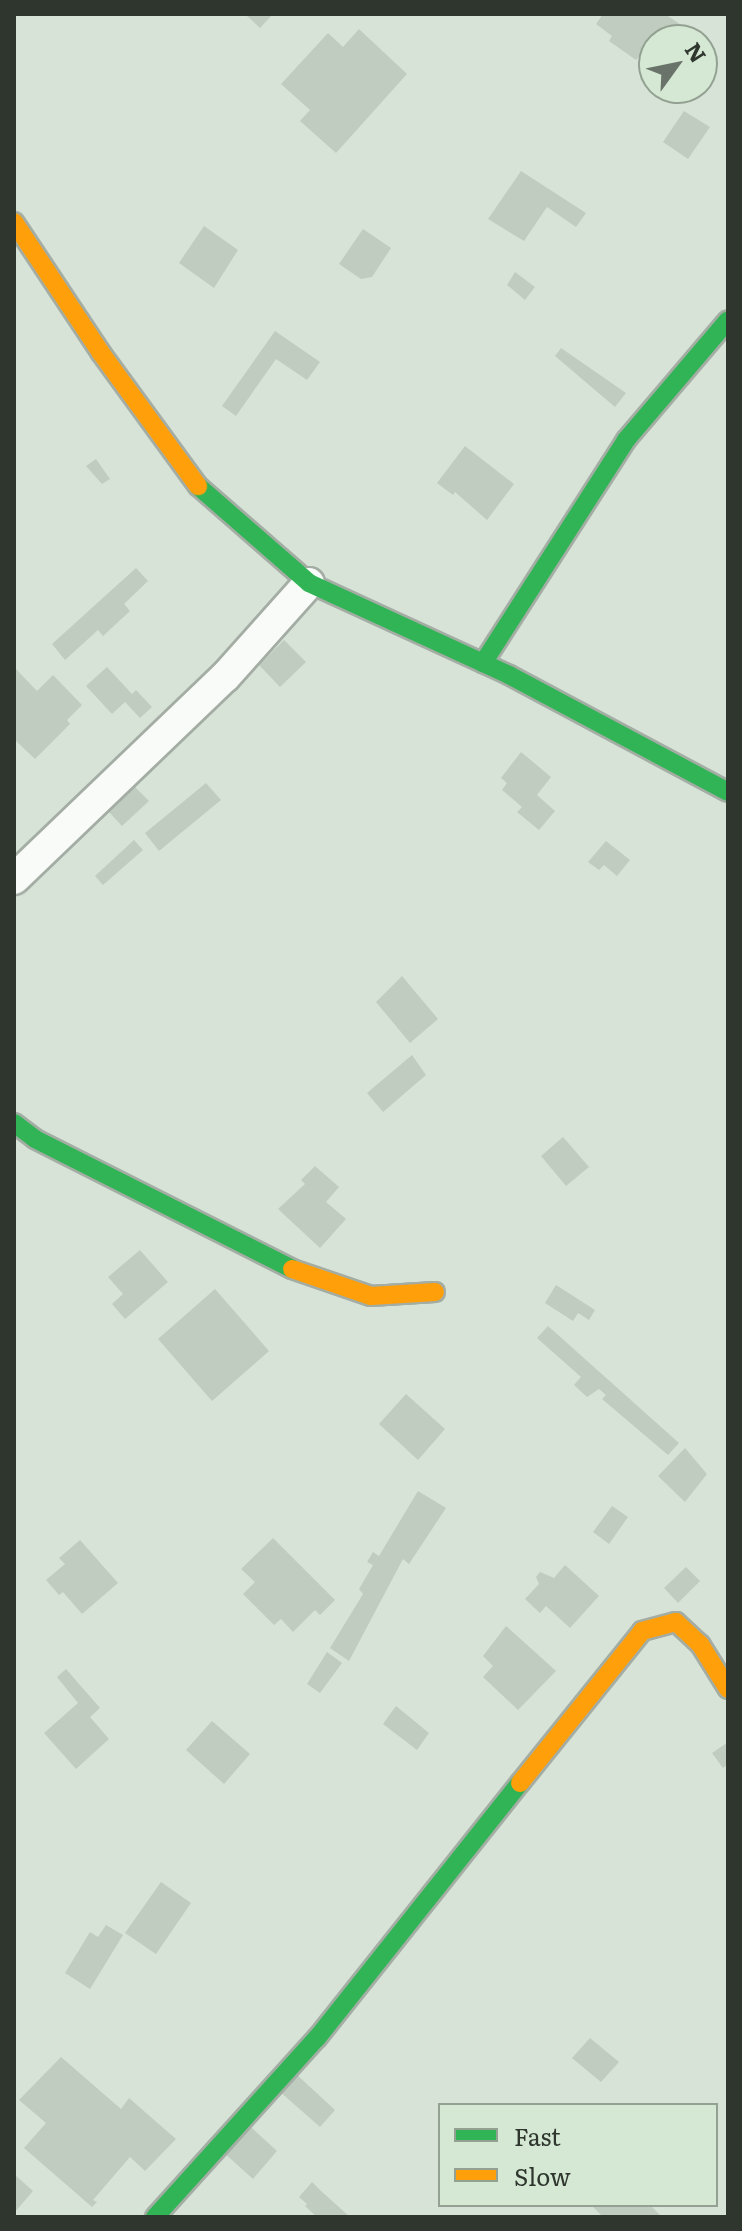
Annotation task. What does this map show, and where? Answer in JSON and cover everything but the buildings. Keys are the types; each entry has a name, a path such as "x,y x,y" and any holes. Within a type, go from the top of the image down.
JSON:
{"street":[{"path":"14,222 101,353 203,493 315,586 483,663 728,792"},
{"path":"483,663 626,440 728,320"},
{"path":"14,879 225,677 315,586"},
{"path":"14,1123 35,1139 292,1269 371,1296 435,1292"},
{"path":"155,2217 317,2038 642,1631 676,1622 700,1644 728,1689"}],"traffic: fast":[{"path":"483,663 626,440 728,320"},
{"path":"198,486 309,583 509,675 728,792"},
{"path":"14,1123 35,1139 292,1269"},
{"path":"155,2217 317,2038 520,1783"}],"traffic: slow":[{"path":"14,222 101,353 198,486"},
{"path":"292,1269 371,1296 435,1292"},
{"path":"520,1783 642,1631 676,1622 700,1644 728,1689"}]}
